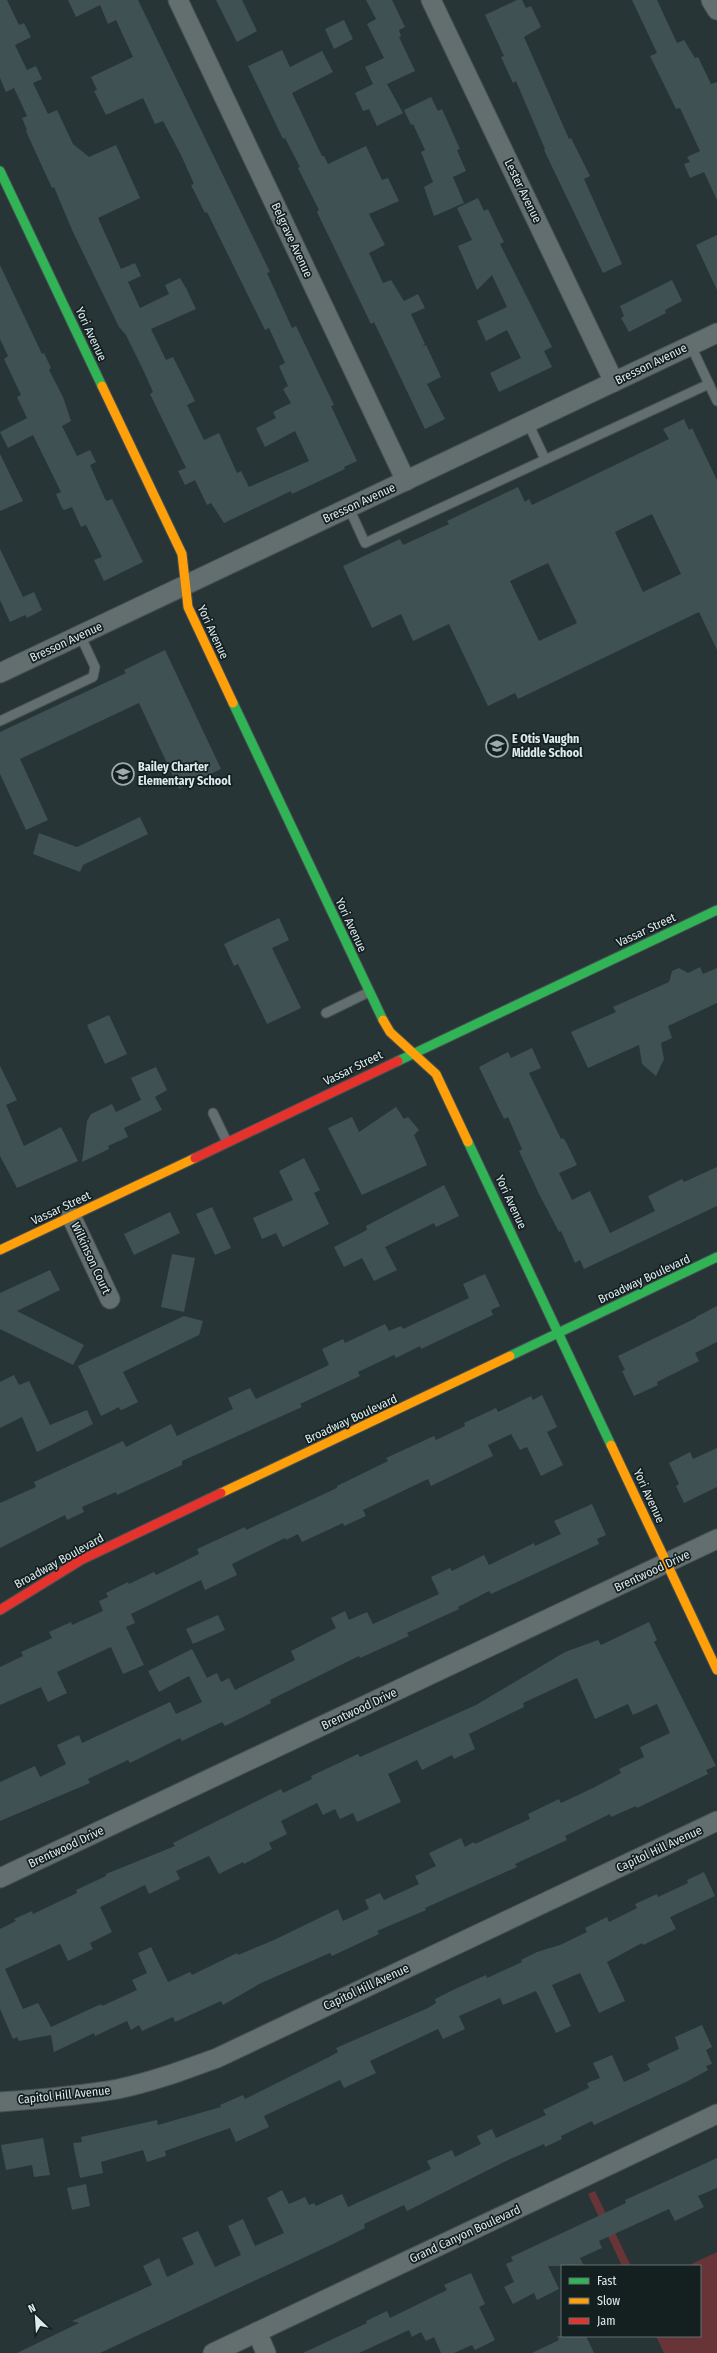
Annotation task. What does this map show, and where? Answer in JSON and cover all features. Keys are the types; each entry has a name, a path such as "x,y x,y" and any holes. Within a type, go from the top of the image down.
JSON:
{"street":[{"name":"Belgrave Avenue","path":"178,0 406,481"},
{"name":"Lester Avenue","path":"431,0 614,382"},
{"path":"712,0 717,10"},
{"name":"Yori Avenue","path":"0,170 182,554 188,607 369,992 390,1032 436,1074 559,1332 717,1670"},
{"name":"Bresson Avenue","path":"0,673 717,333"},
{"name":"Vassar Street","path":"0,1248 71,1216 412,1053 717,910"},
{"name":"Wilkinson Court","path":"71,1216 110,1299"},
{"name":"Broadway Boulevard","path":"0,1610 81,1560 717,1257"},
{"name":"Brentwood Drive","path":"0,1878 717,1539"},
{"name":"Capitol Hill Avenue","path":"0,2102 69,2096 118,2088 168,2076 217,2058 717,1821"},
{"name":"Grand Canyon Boulevard","path":"213,2353 717,2114"},
{"path":"257,2332 266,2353"}],"lane":[{"path":"691,346 717,401"},
{"path":"349,508 365,542 709,384"},
{"path":"528,423 545,459"},
{"path":"0,721 93,677 95,667 80,636"},
{"path":"326,1013 369,992"},
{"path":"213,1113 227,1142"}],"shaded area":[{"path":"595,2191 631,2265 622,2265 588,2194"},
{"path":"717,2252 717,2353 664,2353 656,2337 701,2337 701,2265 689,2265"}],"building":[{"path":"0,0 7,0 19,25 24,23 31,37 15,45 27,70 36,66 42,79 33,83 48,114 57,110 73,144 89,157 116,145 140,198 98,218 121,269 135,263 141,276 128,282 140,308 169,294 165,285 180,278 186,288 196,309 151,329 166,360 173,357 195,401 187,405 204,440 219,433 237,473 241,471 249,487 309,461 295,431 265,447 256,428 276,418 273,412 291,403 283,389 288,386 279,366 285,363 269,328 265,330 207,212 205,213 191,185 194,184 181,155 163,121 155,124 143,98 106,115 94,91 97,90 91,77 133,57 116,20 108,24 100,5 76,17 68,0 138,0 270,272 267,273 292,328 296,326 334,405 331,406 357,461 344,467 345,469 292,494 291,491 224,523 211,503 207,505 195,480 185,485 178,471 186,468 150,394 153,392 145,374 126,335 119,327 72,230 54,187 52,188 45,173 26,131 27,130 22,118 27,116 14,88 6,92 0,78"},
{"path":"216,0 242,0 257,31 237,42"},
{"path":"366,0 392,0 405,27 399,30 401,36 399,37 415,71 387,84 403,113 377,126 369,109 363,111 355,93 373,84 365,67 384,58 367,24 376,19"},
{"path":"517,0 522,0 526,8 531,6 541,27 524,37 569,139 571,138 590,176 584,179 622,264 603,273 544,150 545,149 516,81 513,83 501,57 504,56 485,15"},
{"path":"632,0 657,0 677,43 684,40 695,58 698,57 711,84 717,82 717,200 704,172 690,178 684,164 690,162 687,157 700,151 680,108 676,109 650,56 657,53"},
{"path":"344,20 353,39 334,49 325,29"},
{"path":"282,50 290,67 322,51 333,72 292,93 322,156 324,156 328,164 366,146 382,180 388,178 399,201 369,214 385,245 369,253 383,283 391,280 404,301 418,294 425,308 411,314 425,344 422,346 426,345 441,377 427,384 445,419 425,429 374,322 371,324 317,212 319,210 298,168 300,167 285,138 283,139 248,66"},
{"path":"431,97 438,111 442,109 460,149 457,150 466,171 453,177 464,203 434,216 424,187 433,182 421,152 425,150 413,124 411,125 404,110"},
{"path":"478,198 484,211 488,209 504,242 500,244 552,347 544,351 552,367 499,392 490,373 521,358 507,330 486,341 477,321 507,307 492,275 477,290 458,246 472,240 457,208"},
{"path":"717,235 717,290 696,245"},
{"path":"0,265 42,354 44,353 51,368 49,370 63,397 71,421 62,426 77,456 90,450 96,462 90,465 105,499 107,501 112,499 143,562 104,581 94,560 102,557 86,525 81,527 72,507 64,510 62,508 56,494 61,492 33,435 8,448 0,432 27,418 17,397 21,395 4,359 8,356 0,339"},
{"path":"672,280 682,301 665,310 666,313 629,332 621,318 624,316 620,306"},
{"path":"684,419 689,430 692,428 717,480 717,650 699,612 518,699 515,693 488,706 449,624 413,641 401,614 372,628 343,566 400,539 403,545 449,524 447,521 518,487 525,502 529,499 532,505 669,439 663,429","holes":["652,514 681,574 643,592 615,532","548,563 577,623 539,641 510,581"]},
{"path":"0,454 23,501 0,511"},
{"path":"0,549 23,597 34,592 42,610 27,618 25,615 10,622 0,600"},
{"path":"165,650 221,769 179,789 139,703 20,759 48,820 26,830 0,774 0,732 126,673 124,670"},
{"path":"140,817 148,834 83,865 80,872 33,854 39,833 77,847"},
{"path":"279,918 289,940 272,948 301,1008 267,1024 238,964 234,966 224,944"},
{"path":"700,967 703,974 717,968 717,1003 668,1026 672,1038 661,1043 664,1059 656,1076 642,1064 639,1045 588,1068 571,1032 616,1012 613,1007 669,982 672,971 679,968 688,973"},
{"path":"109,1015 127,1054 105,1064 87,1025"},
{"path":"532,1048 541,1068 529,1073 561,1139 563,1138 566,1142 577,1165 559,1173 572,1200 590,1191 610,1233 655,1211 648,1196 682,1179 684,1182 717,1167 717,1206 584,1269 580,1260 575,1263 561,1231 559,1232 539,1194 519,1151 522,1149 508,1117 504,1119 479,1067 508,1052 511,1058"},
{"path":"0,1066 17,1100 6,1105 24,1146 61,1127 78,1161 17,1188 0,1156"},
{"path":"156,1067 167,1090 155,1097 162,1110 124,1128 128,1137 108,1146 109,1149 82,1162 87,1121 91,1114 112,1104 116,1112 141,1100 131,1078"},
{"path":"396,1107 404,1119 408,1117 419,1130 414,1135 427,1165 362,1195 328,1128 352,1117 359,1132"},
{"path":"304,1158 320,1190 314,1193 329,1224 283,1247 276,1233 262,1239 253,1218 293,1200 279,1171"},
{"path":"444,1185 459,1216 436,1227 434,1223 385,1247 397,1270 374,1281 362,1258 344,1267 334,1247 367,1230 366,1226"},
{"path":"212,1207 231,1248 215,1255 196,1214"},
{"path":"170,1212 180,1233 134,1255 124,1234"},
{"path":"172,1254 195,1258 184,1312 161,1307"},
{"path":"50,1270 60,1290 17,1311 84,1345 73,1365 0,1329 0,1293"},
{"path":"485,1274 500,1306 491,1310 493,1315 421,1349 420,1346 396,1358 394,1355 358,1372 360,1376 300,1404 302,1407 182,1461 182,1465 117,1495 116,1492 82,1507 84,1512 67,1520 65,1515 0,1548 0,1503 36,1487 34,1482 123,1441 126,1447 171,1424 177,1436 233,1409 228,1398 250,1388 256,1399 329,1365 322,1349 343,1339 345,1343 385,1324 389,1331 401,1326 403,1329 469,1298 463,1284"},
{"path":"717,1306 717,1342 695,1353 699,1361 657,1382 658,1385 634,1396 622,1371 625,1370 618,1356 696,1318"},
{"path":"184,1316 203,1321 199,1335 123,1372 138,1402 124,1409 120,1410 119,1407 101,1416 78,1366"},
{"path":"14,1375 19,1385 29,1381 50,1425 87,1410 93,1424 37,1452 22,1417 0,1428 0,1382"},
{"path":"542,1395 557,1427 547,1432 563,1465 541,1476 527,1447 520,1450 511,1434 488,1445 493,1456 431,1486 428,1479 363,1510 366,1516 344,1526 343,1523 302,1542 298,1534 286,1540 285,1538 232,1564 237,1575 205,1590 201,1580 131,1614 135,1623 126,1627 144,1665 123,1674 111,1647 57,1672 67,1693 48,1702 41,1687 0,1705 0,1667 23,1656 21,1652 52,1638 49,1632 71,1622 72,1625 103,1611 99,1601 108,1597 106,1593 128,1582 129,1584 154,1572 156,1575 199,1554 197,1549 245,1527 246,1530 337,1488 337,1486 388,1461 386,1458 434,1436 436,1440 465,1426 464,1423 496,1408 498,1412 531,1396 533,1400"},
{"path":"717,1448 717,1487 684,1503 676,1486 679,1484 669,1463 690,1452 693,1459"},
{"path":"592,1504 606,1535 597,1539 599,1544 491,1594 489,1591 458,1607 459,1609 407,1633 409,1636 360,1658 359,1656 270,1700 271,1703 225,1726 222,1722 182,1741 180,1738 130,1763 128,1760 88,1779 90,1783 0,1821 0,1782 35,1766 40,1777 66,1764 57,1745 79,1735 82,1743 170,1702 176,1714 202,1702 189,1676 159,1692 148,1671 192,1649 207,1678 217,1673 221,1682 229,1678 235,1690 295,1660 291,1651 336,1628 331,1618 345,1611 349,1620 367,1612 373,1624 439,1594 431,1577 450,1568 452,1571 484,1555 489,1565 534,1543 535,1546 561,1534 554,1521"},
{"path":"218,1615 225,1630 193,1644 186,1629"},
{"path":"649,1622 657,1640 654,1642 716,1766 706,1770 708,1774 637,1808 636,1806 611,1817 610,1814 565,1836 567,1840 515,1864 517,1867 425,1908 426,1910 377,1931 379,1934 332,1956 330,1953 261,1983 223,2005 221,2001 175,2022 173,2017 142,2031 139,2025 131,2030 127,2021 95,2036 94,2033 54,2052 51,2035 19,2041 17,2037 13,2039 0,2009 0,1929 16,1921 14,1919 32,1911 33,1914 77,1893 76,1890 106,1876 106,1874 175,1846 173,1843 281,1789 283,1793 312,1779 311,1776 358,1754 360,1757 476,1705 565,1652 598,1640 601,1645","holes":["577,1678 595,1719 628,1704 633,1715 657,1704 670,1733 640,1747 644,1757 619,1769 621,1773 593,1788 561,1803 559,1799 528,1814 530,1819 475,1844 474,1842 465,1847 461,1838 429,1853 436,1866 415,1876 419,1884 384,1900 380,1893 365,1900 369,1909 343,1921 338,1909 274,1940 238,1955 237,1953 192,1975 190,1972 168,1982 151,1947 138,1953 147,1973 132,1980 137,1990 102,2006 101,2004 51,2027 38,2003 23,2009 5,1969 60,1944 68,1961 93,1949 90,1943 112,1932 100,1907 145,1885 149,1894 180,1879 176,1871 209,1856 219,1874 243,1862 244,1864 272,1849 269,1843 287,1834 281,1821 317,1803 323,1815 335,1809 340,1819 353,1813 357,1822 401,1802 388,1774 417,1760 422,1770 452,1755 454,1759 475,1749 469,1734 524,1707 523,1703"]},
{"path":"704,1872 715,1896 670,1917 676,1929 643,1945 642,1943 607,1962 625,2001 599,2013 580,1973 552,1985 571,2026 556,2033 536,1991 503,2005 500,1998 459,2016 465,2029 443,2039 438,2029 370,2061 376,2073 344,2088 340,2080 264,2116 269,2127 236,2142 230,2128 165,2151 166,2156 147,2162 143,2150 101,2162 103,2173 80,2178 73,2143 82,2142 81,2137 157,2120 158,2125 221,2107 220,2105 243,2095 245,2099 338,2052 336,2048 428,2008 436,2003 435,1999 455,1989 486,1975 487,1978 522,1962 521,1960 537,1952 560,1945 587,1932 585,1928 607,1917 609,1922 637,1908 635,1904 657,1894 658,1897 688,1883 687,1880"},
{"path":"702,2025 712,2047 706,2050 712,2064 706,2066 708,2070 686,2082 594,2125 592,2121 561,2136 562,2139 545,2147 544,2144 506,2161 407,2211 404,2205 364,2224 365,2228 333,2244 100,2353 17,2353 79,2323 72,2321 152,2285 143,2266 159,2258 167,2277 194,2264 182,2238 198,2231 215,2267 241,2255 228,2226 243,2219 255,2246 284,2233 267,2198 282,2190 289,2204 305,2197 309,2205 314,2203 316,2206 342,2194 348,2207 431,2169 427,2161 452,2150 455,2157 481,2144 477,2136 492,2129 496,2138 546,2115 543,2110 589,2088 587,2083 600,2078 593,2063 612,2055 624,2082 650,2070 647,2064 679,2049 675,2037"},
{"path":"43,2138 50,2175 34,2177 32,2165 6,2170 1,2145"},
{"path":"717,2158 717,2188 698,2196 704,2207 675,2221 669,2209 599,2241 602,2248 580,2258 584,2265 548,2266 559,2289 537,2300 534,2293 513,2304 504,2287 514,2282 506,2264 513,2261 511,2257 626,2203 625,2200"},
{"path":"86,2184 90,2206 72,2210 67,2188"},
{"path":"471,2273 485,2304 479,2307 495,2340 475,2350 472,2345 454,2353 441,2353 434,2337 426,2341 421,2332 412,2337 409,2330 359,2353 303,2353 367,2323 366,2321 387,2311 390,2318 447,2290 444,2285"},
{"path":"557,2336 586,2337 594,2353 532,2353 559,2340"}],"traffic: fast":[{"path":"0,171 102,386"},
{"path":"233,703 383,1020"},
{"path":"398,1061 717,910"},
{"path":"468,1142 611,1445"},
{"path":"510,1356 717,1257"}],"traffic: slow":[{"path":"102,386 182,554 188,607 233,703"},
{"path":"383,1020 390,1032 436,1074 468,1142"},
{"path":"0,1250 195,1158"},
{"path":"221,1493 510,1356"},
{"path":"611,1445 717,1670"}],"traffic: jam":[{"path":"195,1158 398,1061"},
{"path":"0,1610 81,1560 221,1493"}],"place":[{"name":"E Otis Vaughn Middle School","path":"497,746"},
{"name":"Bailey Charter Elementary School","path":"123,774"}]}
